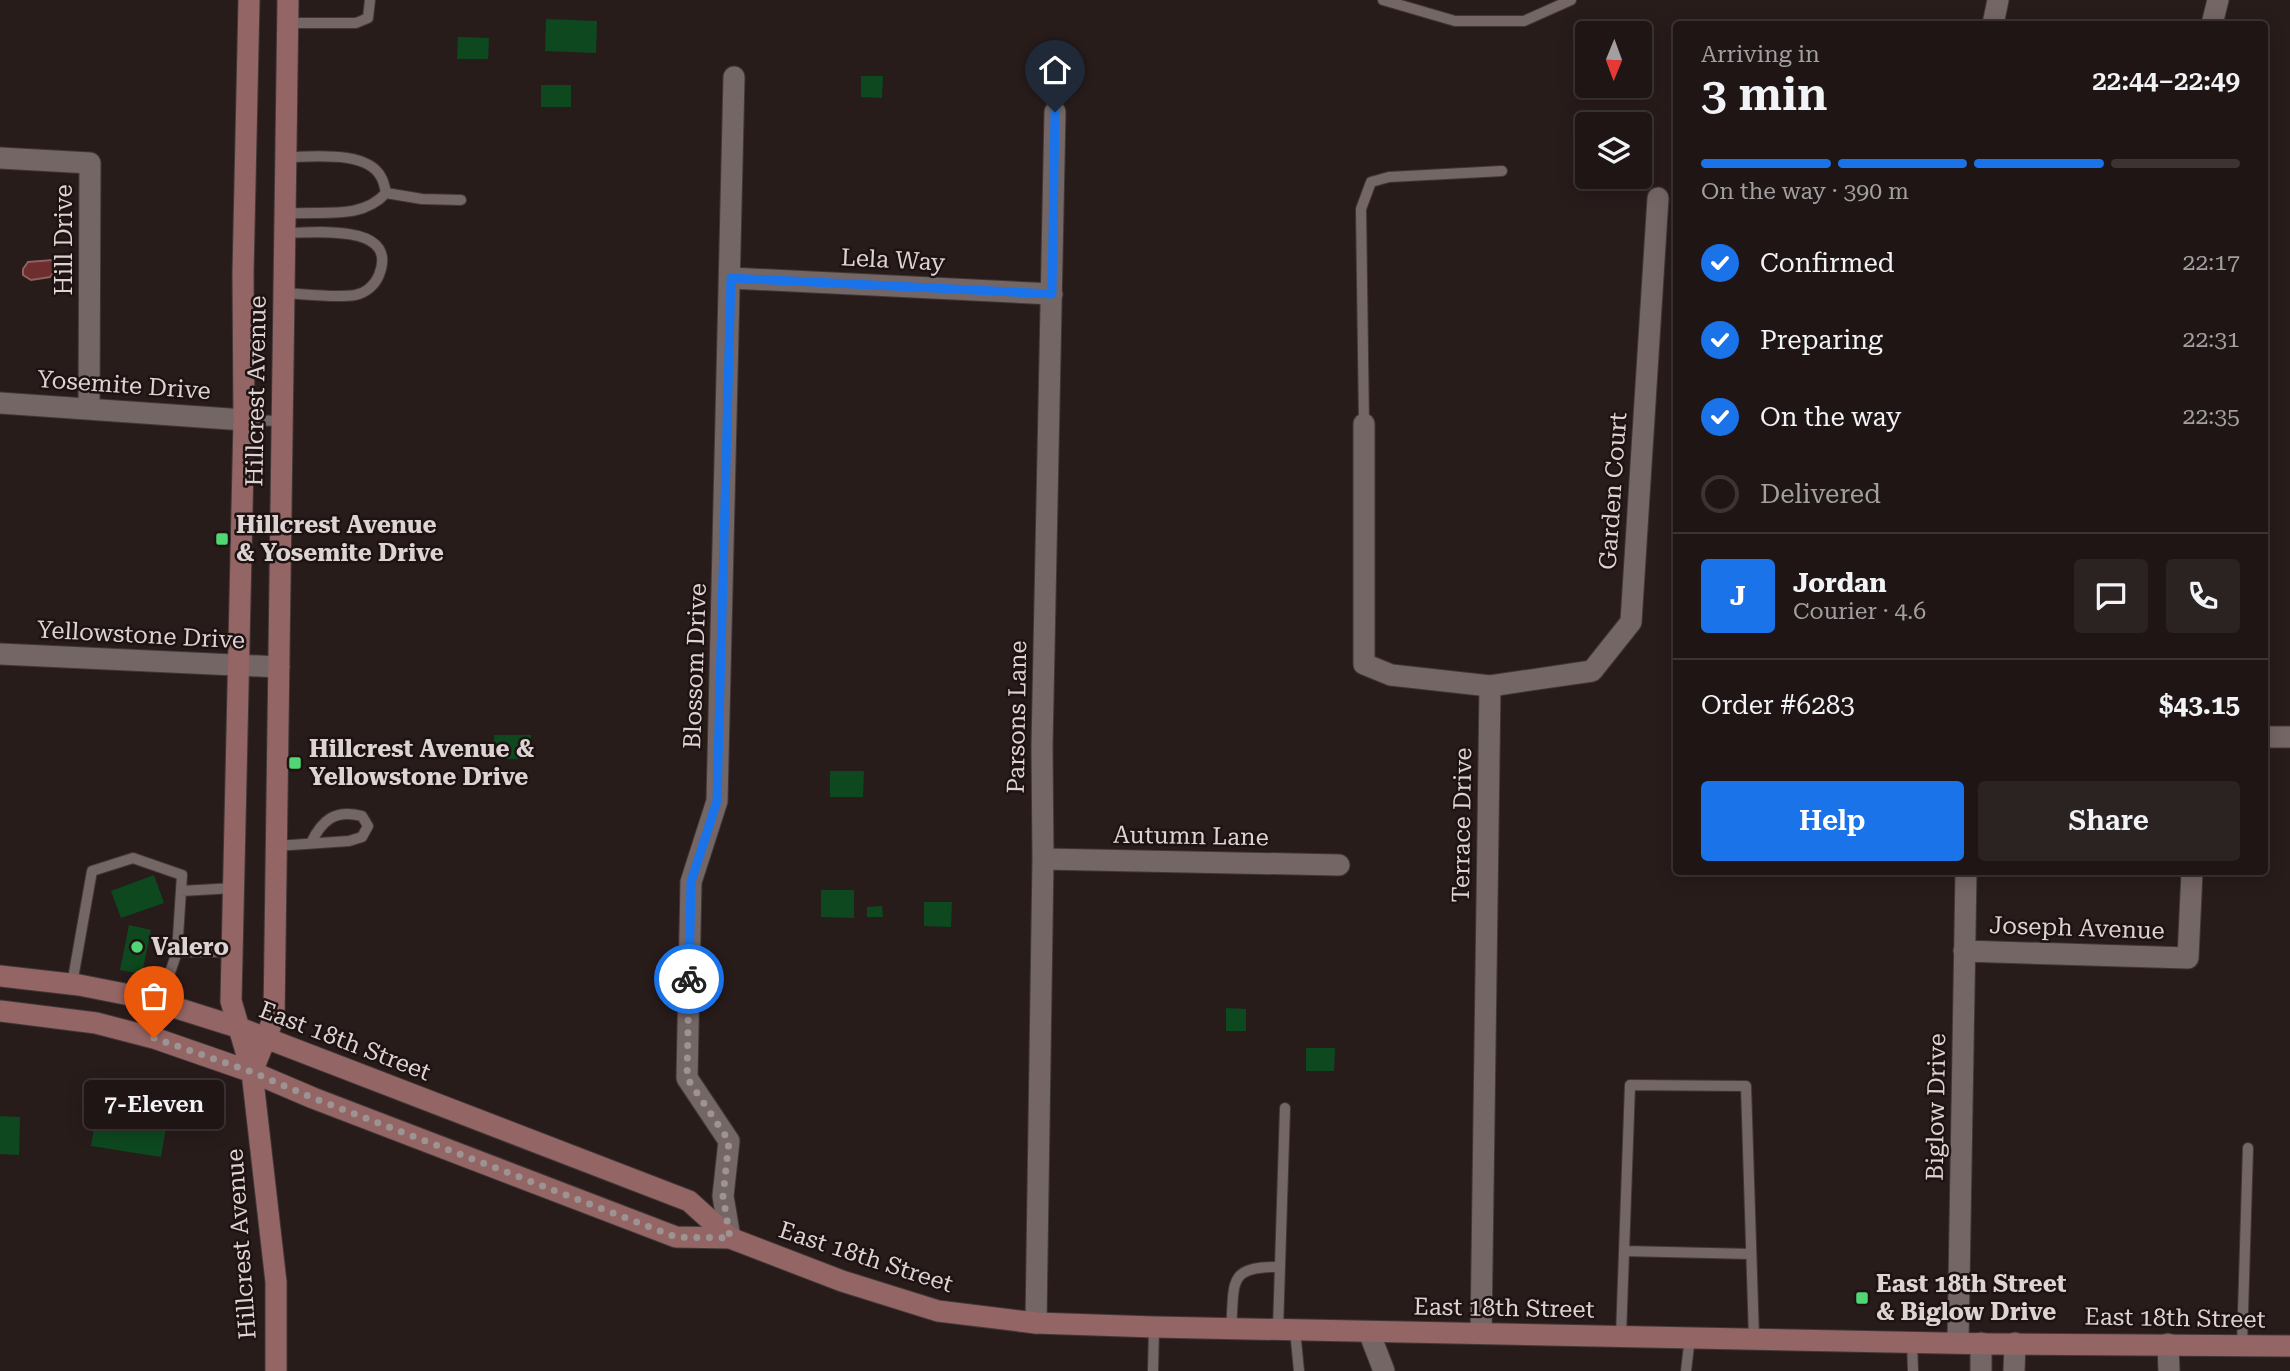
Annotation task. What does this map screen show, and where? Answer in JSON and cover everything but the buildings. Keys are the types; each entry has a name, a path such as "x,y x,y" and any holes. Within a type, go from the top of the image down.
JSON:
{"main road":[{"name":"Hillcrest Avenue","path":"249,0 243,274 244,420 231,1001 252,1072 276,1282 276,1371"},
{"name":"Hillcrest Avenue","path":"252,1072 274,1017 288,0"},
{"name":"East 18th Street","path":"0,976 72,984 160,1002 237,1027 689,1200 730,1238"},
{"name":"East 18th Street","path":"0,1011 96,1023 154,1038 252,1072 313,1098 676,1237 730,1238 842,1281 937,1311 1036,1324 1912,1342 2290,1346"}],"street":[{"path":"1994,21 1998,0"},
{"path":"2213,21 2218,0"},
{"name":"Blossom Drive","path":"730,1238 723,1196 729,1141 687,1078 691,882 717,801 734,77"},
{"name":"Parsons Lane","path":"1036,1324 1043,859 1042,733 1055,112"},
{"name":"Hill Drive","path":"0,158 90,163 89,408"},
{"name":"Garden Court","path":"1490,686 1592,671 1631,622 1658,198"},
{"name":"Lela Way","path":"731,278 1052,294"},
{"name":"Yosemite Drive","path":"0,403 244,420"},
{"path":"1364,424 1364,663 1391,675 1490,686"},
{"name":"Yellowstone Drive","path":"0,654 279,667"},
{"name":"Terrace Drive","path":"1481,1333 1490,686"},
{"path":"2268,737 2290,737"},
{"name":"Autumn Lane","path":"1043,859 1339,866"},
{"name":"Biglow Drive","path":"1958,1342 1966,875"},
{"name":"Joseph Avenue","path":"1964,951 2188,958 2192,875"},
{"path":"1369,1332 1384,1371"},
{"path":"1981,1343 1981,1371"},
{"path":"2014,1371 2015,1343"},
{"path":"2168,1344 2169,1371"}],"lane":[{"path":"288,23 356,23 368,18 370,0"},
{"path":"1383,0 1455,21 1524,22 1572,0"},
{"path":"286,157 335,157 364,161 381,175 386,193"},
{"path":"1364,424 1361,209 1371,182 1390,177 1502,171"},
{"path":"386,193 422,199 461,201"},
{"path":"285,224 359,212 377,204 386,193"},
{"path":"284,293 355,295 368,290 375,283 382,263 380,251 373,241 355,233 285,224"},
{"path":"244,420 282,421"},
{"path":"276,846 349,841 362,837 368,826 362,816 348,812 319,825 311,843"},
{"path":"72,984 92,871 133,858 182,875 177,952 160,1002"},
{"path":"181,891 234,888"},
{"path":"177,952 232,951"},
{"path":"1621,1336 1630,1085 1746,1086 1754,1338"},
{"path":"1285,1108 1280,1267 1286,1330 1299,1371"},
{"path":"2242,1345 2248,1148"},
{"path":"1624,1251 1751,1254"},
{"path":"1231,1328 1235,1284 1243,1271 1254,1267 1280,1267"},
{"path":"1153,1371 1154,1326"},
{"path":"1686,1371 1690,1337"},
{"path":"1912,1342 1913,1371"}],"shaded area":[{"path":"53,260 57,268 50,277 31,280 23,275 23,269 28,262"}],"way so far":[{"path":"154,1038 252,1072 313,1098 676,1237 730,1238 723,1196 729,1141 687,1078 689,979"}],"place":[{"name":"Hillcrest Avenue & Yosemite Drive","path":"222,539"},
{"name":"Hillcrest Avenue & Yellowstone Drive","path":"295,763"},
{"name":"Valero","path":"137,947"},
{"name":"7-Eleven","path":"154,1038"},
{"name":"East 18th Street & Biglow Drive","path":"1862,1298"}],"route":[{"path":"689,979 691,882 717,801 731,278 1052,294 1055,112"}]}
